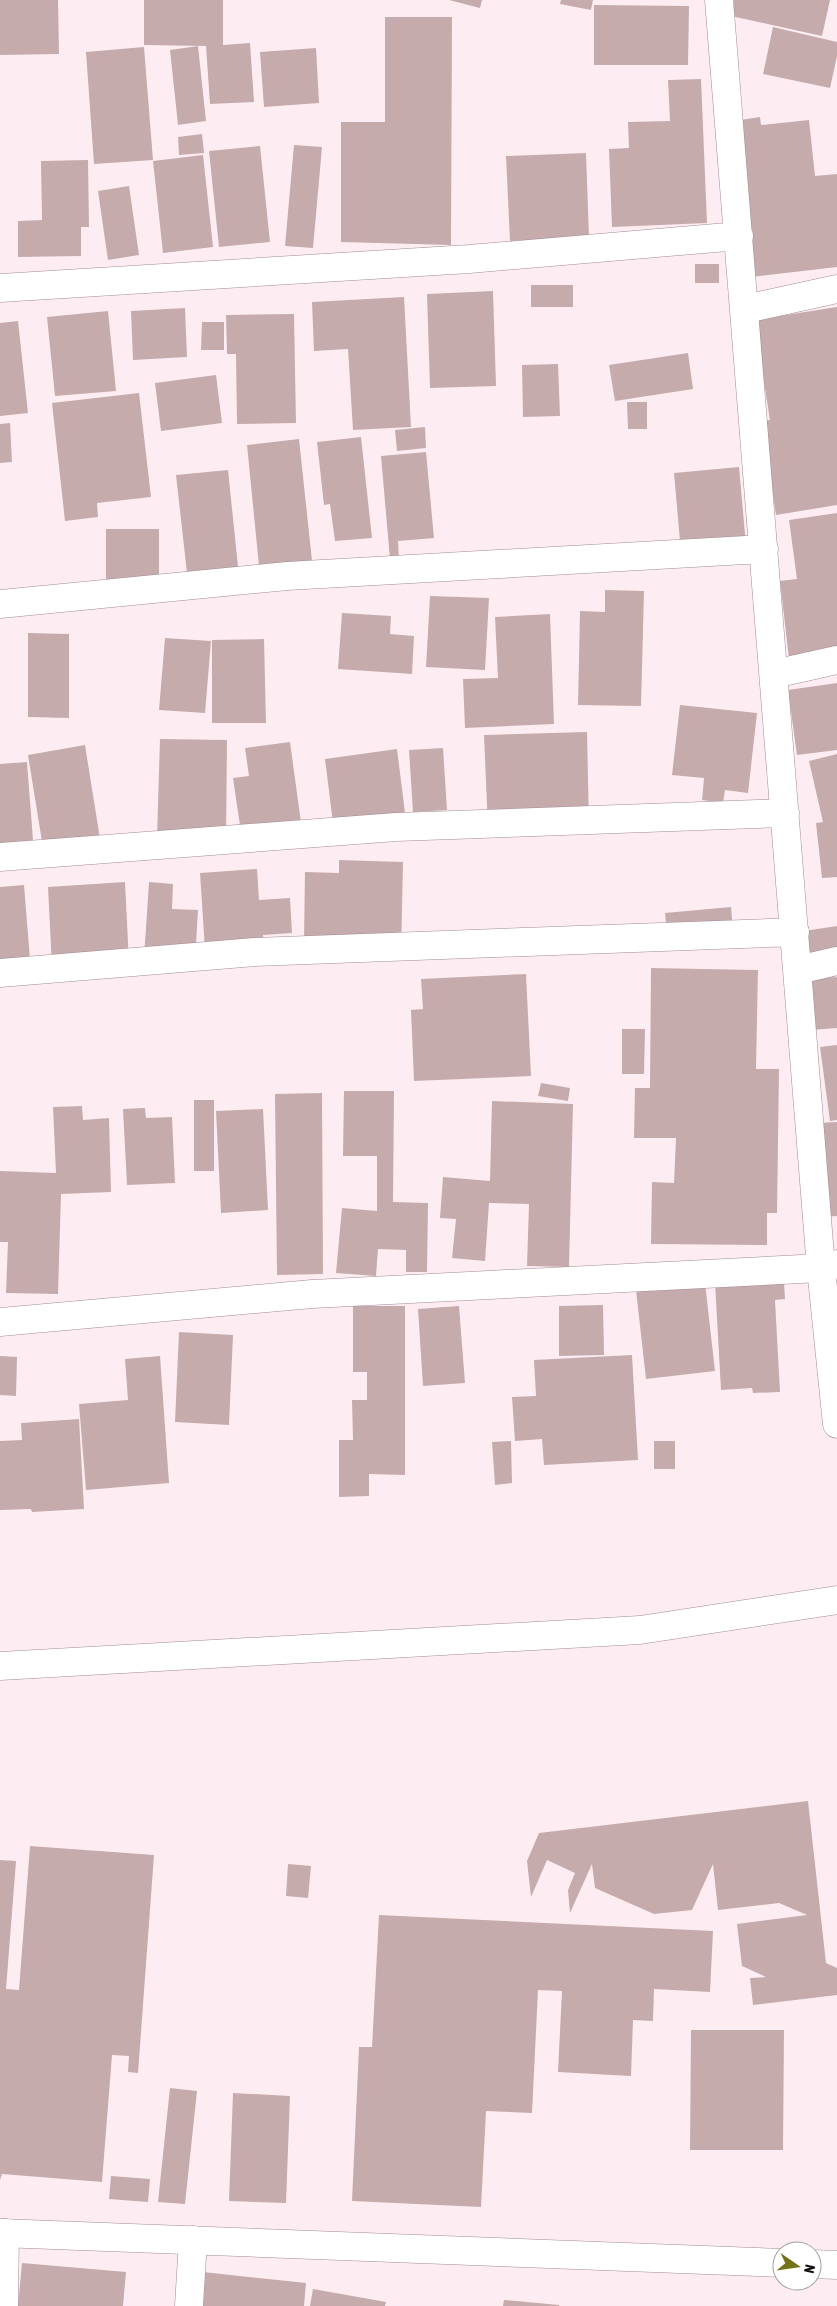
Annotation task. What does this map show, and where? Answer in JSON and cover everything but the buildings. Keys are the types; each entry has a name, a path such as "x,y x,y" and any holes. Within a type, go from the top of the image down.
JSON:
{"street":[{"path":"719,0 798,970 829,1266 837,1424"},
{"path":"0,288 469,259 739,236"},
{"path":"744,309 837,289"},
{"path":"0,604 287,576 764,549"},
{"path":"774,674 837,660"},
{"path":"0,856 396,828 785,813"},
{"path":"0,973 255,952 795,932"},
{"path":"798,970 837,961"},
{"path":"0,1322 312,1294 829,1266"},
{"path":"0,1666 640,1630 837,1600"},
{"path":"4,2306 2,2233 772,2263"},
{"path":"188,2306 192,2240"},
{"path":"822,2264 837,2265"}]}
